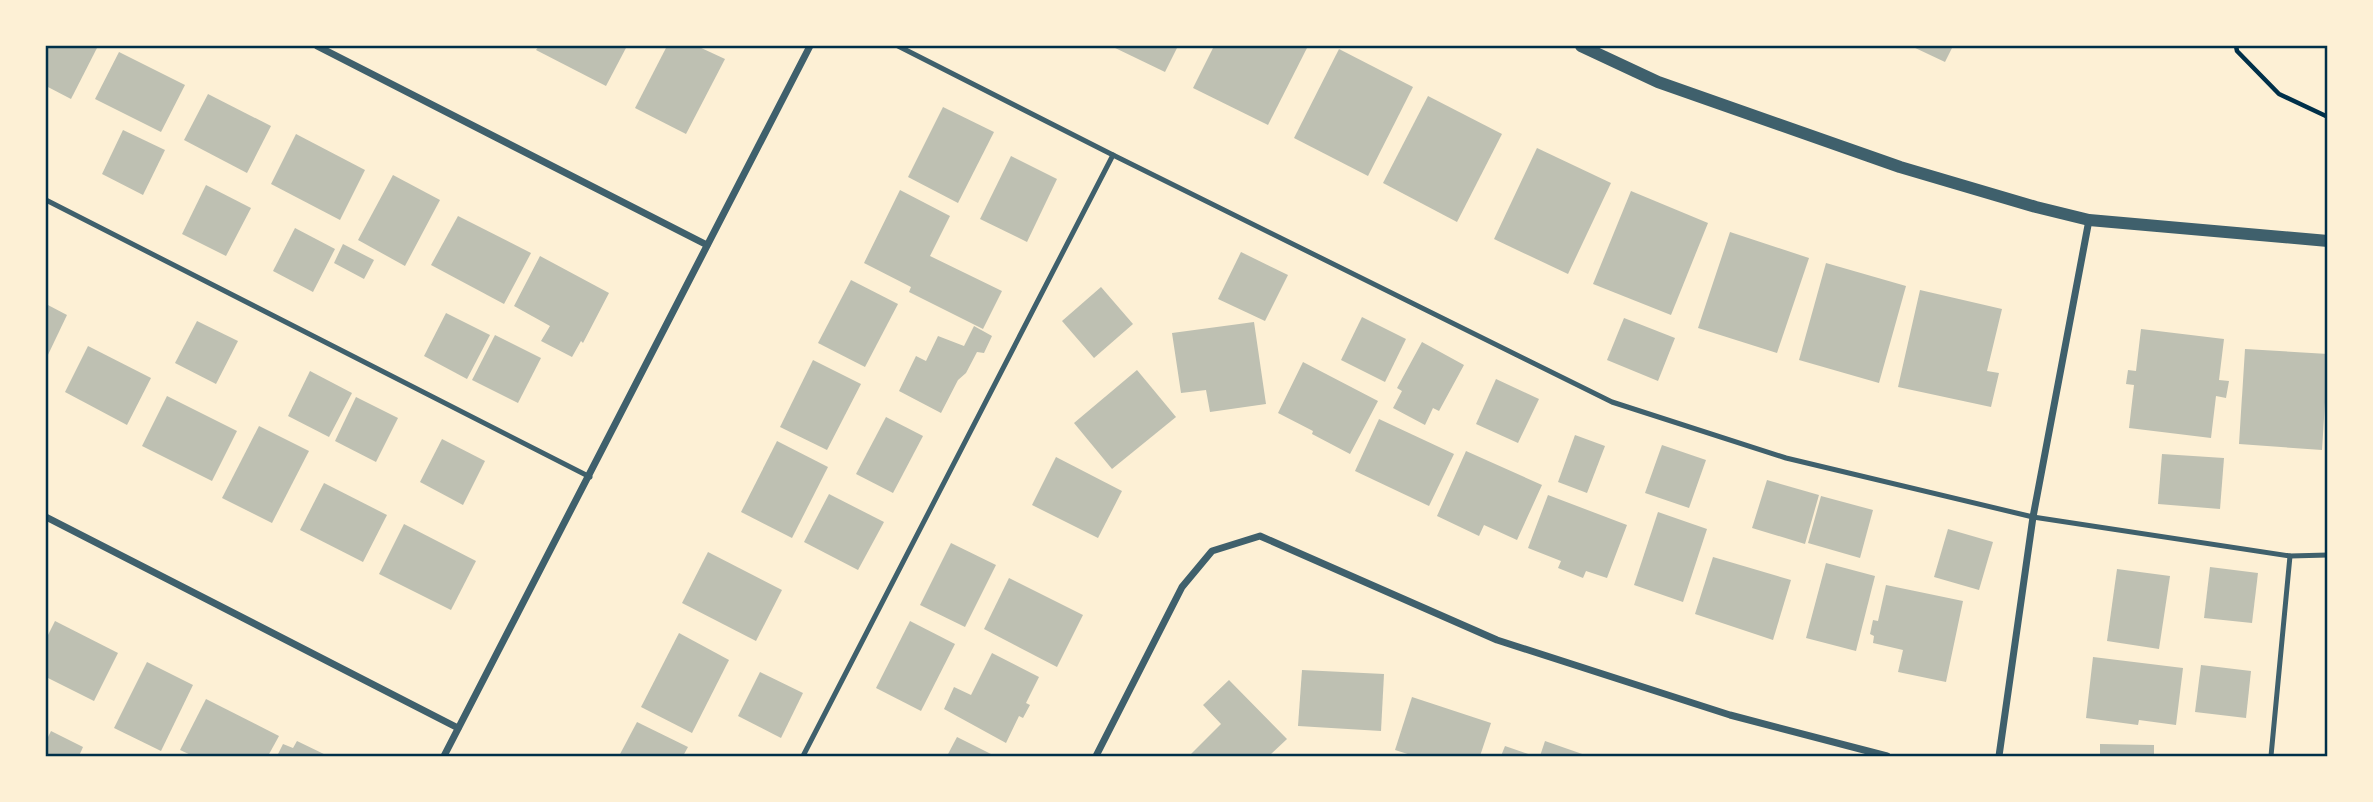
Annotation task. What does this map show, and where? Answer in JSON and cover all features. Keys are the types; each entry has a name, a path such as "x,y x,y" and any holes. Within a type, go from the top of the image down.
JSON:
{"street":[{"path":"317,46 707,245"},
{"path":"444,757 810,46"},
{"path":"1581,46 1658,82 1900,167 2089,220 2328,241"},
{"path":"1998,757 2033,517 2089,220"},
{"path":"46,517 458,728"},
{"path":"1096,757 1182,587 1212,551 1260,536 1497,640 1730,715 1888,757"}],"lane":[{"path":"898,46 1112,156 1612,402 1786,458 2033,517 2290,556 2328,555"},
{"path":"803,757 1112,156"},
{"path":"46,200 590,477"},
{"path":"2271,757 2290,556"}],"path":[{"path":"2236,46 2237,51 2279,94 2328,117"}],"building":[{"path":"46,46 98,46 71,99 46,86"},
{"path":"539,46 627,46 606,86 536,50"},
{"path":"667,46 697,46 725,59 686,134 635,108"},
{"path":"1111,46 1178,46 1165,72"},
{"path":"1214,46 1308,46 1268,125 1193,88"},
{"path":"1911,46 1953,46 1945,62"},
{"path":"1339,49 1413,87 1368,176 1294,138"},
{"path":"119,52 185,85 161,132 95,99"},
{"path":"208,94 271,126 247,173 184,140"},
{"path":"1428,96 1502,134 1457,222 1383,183"},
{"path":"943,107 994,132 958,203 908,177"},
{"path":"123,130 165,150 143,195 102,174"},
{"path":"296,134 365,170 340,220 271,184"},
{"path":"1537,148 1611,183 1568,274 1494,239"},
{"path":"1011,156 1057,179 1027,242 980,219"},
{"path":"393,175 440,200 405,266 358,240"},
{"path":"206,185 251,208 226,256 182,234"},
{"path":"900,190 950,216 930,256 1002,291 983,329 909,292 911,287 864,263"},
{"path":"1631,191 1708,223 1671,315 1593,284"},
{"path":"458,216 531,253 504,304 431,265"},
{"path":"295,228 335,249 313,292 273,271"},
{"path":"1730,232 1809,258 1777,353 1698,328"},
{"path":"343,244 374,260 364,279 334,263"},
{"path":"1241,252 1288,275 1265,321 1218,299"},
{"path":"540,256 609,293 583,343 581,341 572,357 541,341 550,326 514,306"},
{"path":"1826,263 1906,286 1879,383 1799,360"},
{"path":"851,280 898,304 865,367 818,343"},
{"path":"1101,287 1133,324 1094,358 1062,321"},
{"path":"1920,290 2002,309 1987,371 1999,373 1991,407 1898,387"},
{"path":"46,304 67,315 46,359"},
{"path":"446,313 490,335 467,379 424,356"},
{"path":"1362,317 1406,339 1385,382 1341,360"},
{"path":"1624,318 1675,338 1658,381 1607,360"},
{"path":"197,321 238,341 216,384 175,363"},
{"path":"1254,322 1266,404 1210,412 1206,390 1181,393 1172,333"},
{"path":"974,326 992,336 984,353 977,352 966,373 958,380 941,413 899,391 916,356 926,361 938,336 964,346"},
{"path":"2141,329 2224,339 2219,380 2229,381 2226,398 2216,396 2211,438 2129,428 2134,385 2126,384 2128,370 2136,371"},
{"path":"495,335 541,358 518,403 472,380"},
{"path":"1422,342 1464,365 1439,411 1433,408 1425,425 1393,408 1402,391 1397,388"},
{"path":"88,346 151,378 127,425 65,392"},
{"path":"2245,349 2328,354 2322,450 2239,444"},
{"path":"813,360 861,384 827,450 780,427"},
{"path":"1303,362 1378,401 1350,454 1278,413"},
{"path":"1137,370 1176,417 1112,469 1074,423"},
{"path":"310,371 352,393 329,437 288,416"},
{"path":"1496,379 1539,399 1518,443 1476,424"},
{"path":"167,396 237,431 212,481 142,446"},
{"path":"356,397 398,418 376,462 335,441"},
{"path":"886,417 923,436 893,493 856,474"},
{"path":"1379,419 1454,454 1429,506 1355,471"},
{"path":"259,426 309,451 272,523 222,498"},
{"path":"1575,435 1605,446 1587,493 1558,482"},
{"path":"442,439 485,461 463,505 420,482"},
{"path":"777,441 828,467 792,538 741,512"},
{"path":"1662,445 1706,460 1689,508 1645,493"},
{"path":"1466,451 1542,485 1517,540 1484,525 1479,536 1437,516"},
{"path":"2162,454 2224,458 2220,509 2158,504"},
{"path":"1056,457 1122,491 1098,538 1032,505"},
{"path":"1767,480 1819,495 1805,544 1752,528"},
{"path":"324,483 387,515 363,562 300,530"},
{"path":"829,494 884,522 858,570 804,542"},
{"path":"1548,495 1627,525 1607,578 1586,571 1583,578 1558,568 1561,561 1528,548"},
{"path":"1821,496 1873,510 1860,558 1808,543"},
{"path":"1658,512 1707,529 1683,602 1634,585"},
{"path":"404,524 476,561 451,610 379,574"},
{"path":"1948,529 1993,542 1979,590 1934,577"},
{"path":"951,543 996,565 965,627 920,605"},
{"path":"708,552 782,590 756,641 682,603"},
{"path":"1713,557 1791,580 1773,640 1695,614"},
{"path":"1826,563 1875,576 1856,651 1806,638"},
{"path":"2210,567 2258,573 2252,623 2204,618"},
{"path":"2117,569 2170,576 2159,649 2107,641"},
{"path":"1009,578 1083,615 1057,667 984,629"},
{"path":"1886,585 1963,601 1946,682 1898,672 1903,650 1873,643 1874,636 1870,634 1873,620 1878,621"},
{"path":"55,621 118,653 94,701 46,677 46,639"},
{"path":"910,621 955,644 921,711 876,688"},
{"path":"679,633 729,660 692,733 641,707"},
{"path":"992,653 1039,677 1026,703 1030,705 1023,718 1019,716 1006,743 944,709 954,687 971,695"},
{"path":"2093,657 2183,668 2176,725 2139,720 2138,725 2086,718"},
{"path":"147,662 193,685 161,751 114,728"},
{"path":"2201,665 2251,671 2246,718 2195,712"},
{"path":"1302,670 1384,674 1381,731 1298,726"},
{"path":"760,672 803,693 781,738 738,716"},
{"path":"1229,680 1287,739 1269,756 1191,754 1221,724 1203,705"},
{"path":"1412,697 1491,723 1480,756 1414,756 1395,750"},
{"path":"206,699 279,736 268,756 193,756 180,750"},
{"path":"637,722 688,747 683,756 619,756"},
{"path":"51,731 83,747 79,756 46,756 46,741"},
{"path":"957,737 995,756 947,756"},
{"path":"297,741 328,756 277,756 283,744 293,748"},
{"path":"1545,741 1588,756 1540,756"},
{"path":"2100,744 2154,745 2154,756 2100,756"},
{"path":"1505,746 1534,756 1501,756"}]}
